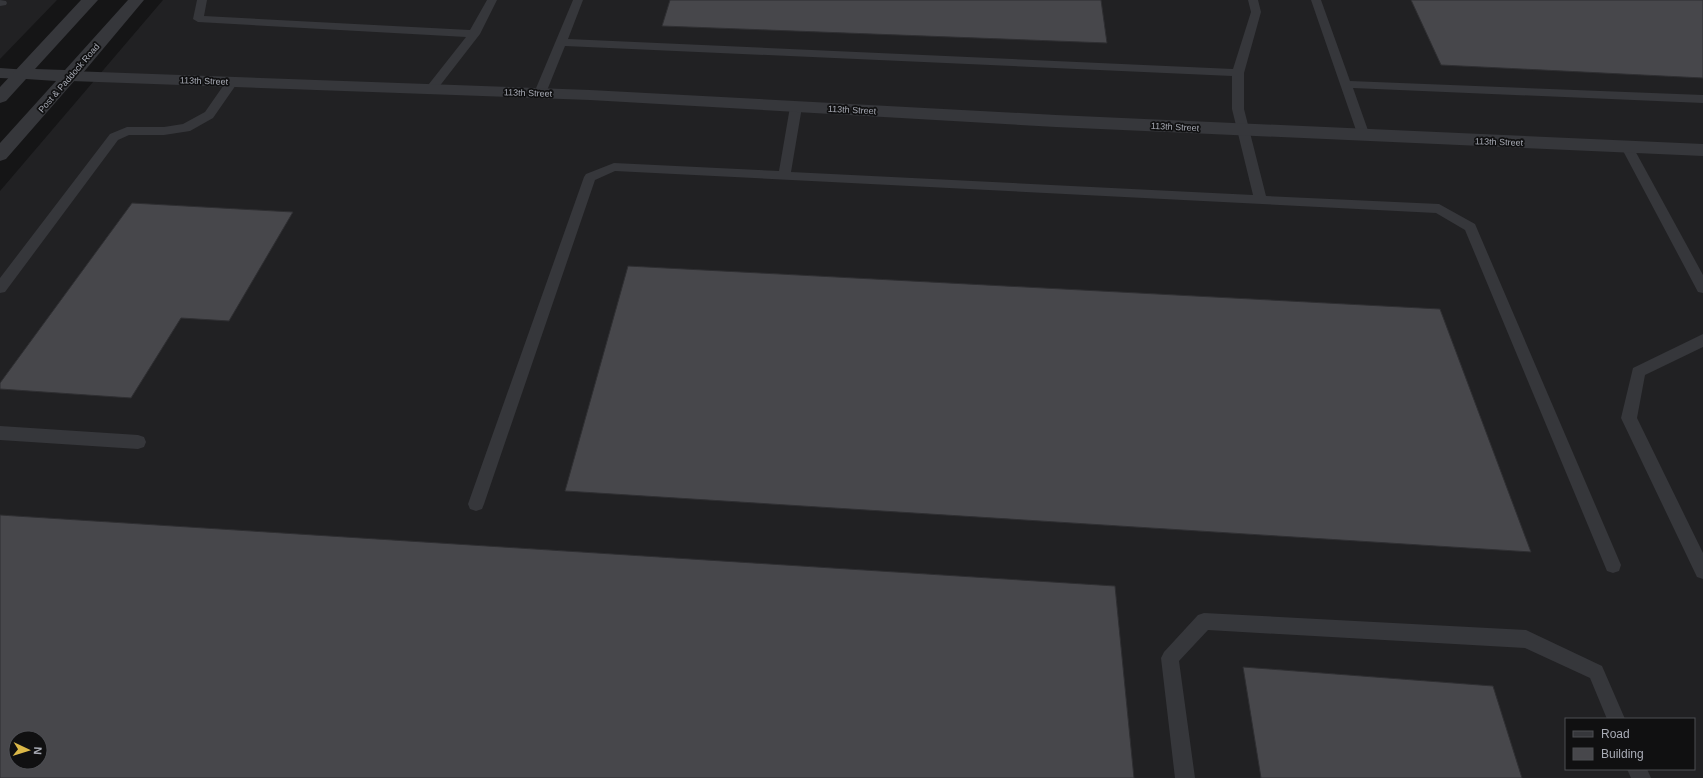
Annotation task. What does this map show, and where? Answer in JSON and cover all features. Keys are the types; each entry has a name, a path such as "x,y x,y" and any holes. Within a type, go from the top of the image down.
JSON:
{"street":[{"path":"0,98 90,0"},
{"name":"Post & Paddock Road","path":"0,155 71,76 136,0"},
{"name":"113th Street","path":"0,74 540,93 1048,121 1703,150"}],"lane":[{"path":"202,0 198,19 474,34"},
{"path":"431,89 474,34 492,0"},
{"path":"540,93 578,0"},
{"path":"1253,0 1256,12 1238,73 1238,109 1261,200"},
{"path":"1316,0 1364,136"},
{"path":"561,42 1238,73"},
{"path":"0,288 114,137 127,131 164,131 186,128 209,115 232,82"},
{"path":"1346,84 1703,99"},
{"path":"784,176 796,107"},
{"path":"1627,147 1703,288"},
{"path":"476,504 590,177 614,167 1439,209 1470,226 1613,565"},
{"path":"1703,340 1638,372 1629,418 1703,571"},
{"path":"0,433 138,442"},
{"path":"1185,778 1170,658 1204,621 1526,639 1596,672 1616,718"}],"shaded area":[{"path":"0,0 57,0 0,59"},
{"path":"163,0 1703,0 1703,778 0,778 0,191"}],"building":[{"path":"670,0 1101,0 1107,43 662,26"},
{"path":"1411,0 1703,0 1703,78 1441,65"},
{"path":"132,203 293,212 229,321 181,318 131,398 0,389 0,383"},
{"path":"628,266 1440,309 1531,552 565,491"},
{"path":"0,515 1115,586 1134,778 0,778"},
{"path":"1243,667 1493,686 1522,778 1261,778"}]}
